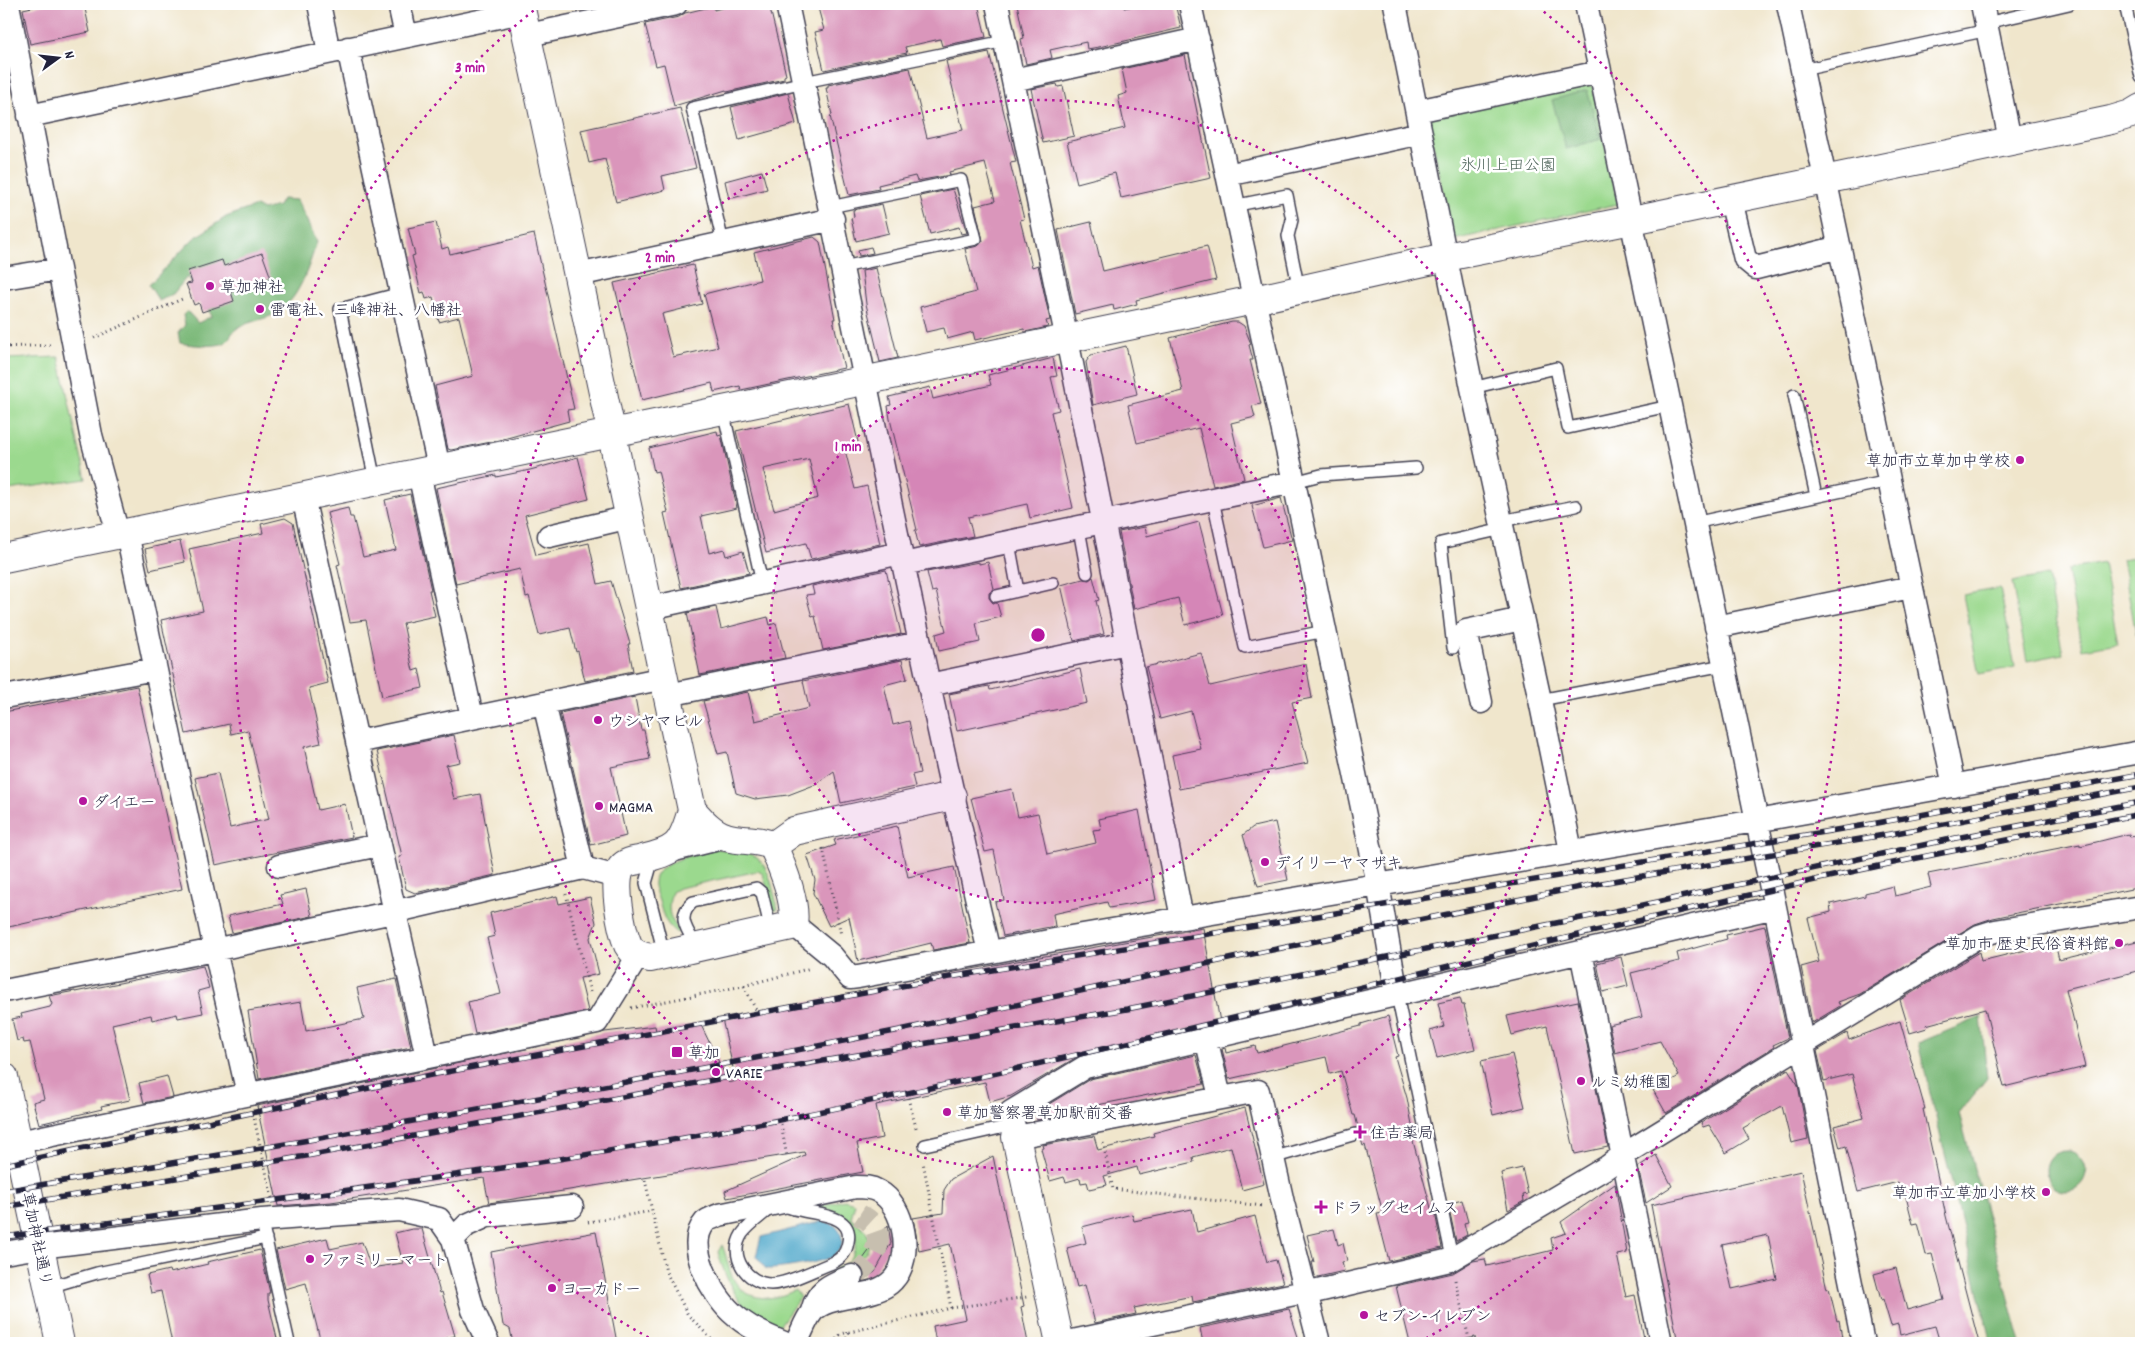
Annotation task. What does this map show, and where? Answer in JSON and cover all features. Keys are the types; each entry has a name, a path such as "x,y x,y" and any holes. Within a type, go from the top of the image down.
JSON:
{"street":[{"path":"8,4 91,435 122,534 155,669 248,1094"},
{"path":"319,4 339,50 401,293 429,470 472,717"},
{"path":"399,4 406,36"},
{"path":"29,116 406,36 523,17 676,4"},
{"path":"787,4 952,796 989,952"},
{"path":"997,4 1067,339 1182,918"},
{"path":"1190,4 1294,482 1378,884 1397,995"},
{"path":"1395,4 1472,388 1571,851"},
{"path":"1586,4 1775,907 1863,1343"},
{"path":"1788,4 1954,786"},
{"path":"523,17 692,810 684,833 663,853"},
{"path":"1985,19 2010,140"},
{"path":"1013,80 1198,39"},
{"path":"1417,111 1600,72"},
{"path":"4,558 866,381 1254,300 1446,257 1731,200 2111,120 2131,114 2141,108"},
{"path":"1227,175 1421,133"},
{"path":"1731,200 1745,259 1756,268 1840,247"},
{"path":"578,275 723,243 832,213"},
{"path":"4,278 59,269"},
{"path":"650,608 762,583 1008,543 1294,482"},
{"path":"303,497 427,1057"},
{"path":"549,536 630,517"},
{"path":"1716,628 1911,587"},
{"path":"1481,702 1466,631 1522,619"},
{"path":"357,742 544,702 666,687 920,643"},
{"path":"929,685 1127,643"},
{"path":"4,697 155,669"},
{"path":"544,702 583,868"},
{"path":"782,927 832,956 850,978 1182,918 1757,821 2141,752"},
{"path":"773,846 794,831 952,796"},
{"path":"692,810 715,832 726,837 757,840 773,846 782,866 795,914 782,927 697,947 651,955 628,945 617,897 617,877 620,868 626,863 726,837"},
{"path":"279,866 379,845"},
{"path":"4,991 215,950 394,912 583,868 617,877"},
{"path":"1775,907 1085,1067 1011,1112 1061,1343 1305,1293 1451,1259 1599,1172 1623,1155 1979,936 1995,931 2141,907"},
{"path":"1580,952 1661,1343"},
{"path":"10,1143 597,1022 651,955"},
{"path":"1206,1038 1220,1097"},
{"name":"草加神社通り","path":"4,1077 10,1143 40,1247 60,1343"},
{"path":"1015,1131 1099,1121 1258,1091 1272,1158 1319,1343"},
{"path":"784,1343 757,1332 731,1312 715,1293 702,1267 698,1246 705,1222 719,1215 856,1187 868,1187 888,1198 896,1209 903,1227 905,1244 901,1266 893,1280 878,1290 829,1302 812,1312"},
{"path":"453,1239 467,1225 487,1216 572,1207"},
{"path":"4,1253 40,1247 268,1226 399,1210 439,1219 453,1239 473,1310 488,1343"},
{"path":"796,1343 812,1312 816,1299 829,1285 852,1276"}],"lane":[{"path":"1802,70 1985,19 2068,4"},
{"path":"2125,4 2141,77"},
{"path":"723,243 692,108 804,82 1005,41"},
{"path":"832,213 961,180 976,239 843,267"},
{"path":"1233,206 1287,195 1292,220 1288,236 1299,290"},
{"path":"375,481 340,309 401,293"},
{"path":"1472,388 1556,368 1568,428 1669,406"},
{"path":"1794,395 1816,496"},
{"path":"724,410 762,583"},
{"path":"1294,482 1321,475 1416,468"},
{"path":"1694,523 1889,481"},
{"path":"1694,523 1889,481"},
{"path":"1213,500 1245,648 1325,631"},
{"path":"1453,648 1441,543 1576,506"},
{"path":"1079,529 1087,573"},
{"path":"1008,543 1018,591"},
{"path":"996,596 1054,583"},
{"path":"1540,700 1724,665"},
{"path":"651,955 646,883 650,867 663,853"},
{"path":"697,947 687,929 683,916 686,908 693,902 756,888 762,893 782,927"},
{"path":"1397,995 1451,1259"},
{"path":"925,1145 1015,1131"},
{"path":"1272,1158 1356,1134"},
{"path":"776,1203 838,1219 847,1228 849,1238 842,1258 772,1284 761,1283 752,1279 743,1271 739,1260 738,1246 742,1235 776,1203"},
{"path":"49,1287 268,1226 288,1343"}],"path":[{"path":"4,347 83,343 182,299"},
{"path":"818,826 843,943"},
{"path":"744,986 757,1012"},
{"path":"248,1094 268,1226"},
{"path":"908,1098 917,1133"},
{"path":"1099,1121 1112,1190 1268,1207 1283,1203"},
{"path":"780,1124 787,1157"},
{"path":"645,1180 666,1272 688,1315 715,1343"},
{"path":"1451,1259 1470,1343"},
{"path":"951,1308 1050,1294"},
{"path":"846,1343 848,1332"}],"green space":[{"name":"氷川上田公園","path":"1585,84 1592,86 1618,204 1453,240 1429,123 1432,117"},
{"path":"1587,90 1601,139 1566,149 1552,100"},
{"path":"282,199 297,200 317,242 297,292 284,308 275,314 239,327 222,344 203,346 180,343 178,333 185,325 183,315 187,311 198,323 212,316 187,277 173,294 159,301 149,285 193,239 226,217 256,206 263,210 278,206"},
{"path":"59,357 86,479 8,490 4,479 4,359"},
{"path":"2141,556 2141,638 2137,639 2122,559"},
{"path":"2103,563 2118,643 2082,649 2067,570"},
{"path":"2048,575 2063,654 2027,661 2012,582"},
{"path":"2000,588 2015,667 1979,674 1963,595"},
{"path":"714,848 745,852 760,860 772,883 778,909 773,910 763,874 758,871 679,888 672,892 669,903 671,916 679,930 677,933 667,923 663,914 654,886 656,875 669,864"},
{"path":"1981,1017 1987,1078 1959,1113 2021,1343 1991,1343 1918,1043"},
{"path":"2066,1151 2080,1157 2086,1171 2080,1185 2066,1191 2052,1185 2046,1171 2052,1157"},
{"path":"844,1200 855,1203 851,1218 862,1227 868,1236 869,1244 866,1252 860,1259 830,1274 828,1272 842,1266 849,1260 856,1242 855,1233 846,1218 829,1210 819,1209 819,1206"},
{"path":"722,1245 735,1281 741,1289 749,1294 767,1298 776,1297 795,1290 800,1297 780,1325 767,1323 756,1317 738,1299 721,1264 718,1252"}],"water":[{"path":"823,1221 836,1226 842,1238 840,1249 832,1257 800,1265 766,1269 756,1256 761,1237"}],"building":[{"path":"46,4 84,4 90,32 30,44 23,9"},
{"path":"738,4 769,4 786,75 784,79 727,92 726,90 674,106 664,64 656,66 645,24 679,17 685,13 714,6 714,10"},
{"path":"817,4 978,4 986,37 942,46 940,39 905,47 907,53 824,70 815,32 824,30"},
{"path":"1017,4 1124,4 1124,8 1143,4 1175,4 1181,28 1099,47 1087,49 1086,42 1050,50 1052,58 1026,64 1021,39 1024,38"},
{"path":"989,52 1016,162 1010,163 1024,219 1020,220 1032,267 1038,265 1050,320 1046,321 1048,327 1025,332 1024,329 975,340 973,332 947,339 944,328 926,332 920,307 976,292 965,249 978,246 983,241 975,206 995,201 985,163 949,172 950,175 917,181 915,176 878,185 879,189 849,195 830,116 832,115 826,88 828,88 828,85 910,68 927,138 963,130 946,61"},
{"path":"1185,55 1211,178 1121,198 1115,173 1077,183 1067,142 1125,128 1118,96 1127,93 1122,69"},
{"path":"1057,84 1058,87 1063,86 1074,136 1043,143 1031,89"},
{"path":"788,93 796,124 739,140 731,107"},
{"path":"680,108 696,168 662,176 665,190 616,202 605,159 589,163 581,130"},
{"path":"762,171 767,189 729,199 725,181"},
{"path":"953,189 967,233 961,234 959,227 930,234 920,196"},
{"path":"882,204 889,233 856,241 851,218 854,217 853,210"},
{"path":"436,222 442,249 448,247 450,254 534,234 574,409 567,410 569,421 496,441 448,449 435,386 473,376 459,317 439,322 433,297 426,299 424,292 421,293 412,256 415,255 408,228"},
{"path":"1091,222 1103,271 1207,246 1216,280 1136,300 1137,304 1114,310 1113,305 1075,314 1058,230"},
{"path":"814,237 820,242 835,319 833,319 844,368 741,390 740,386 714,392 712,383 642,400 614,283 693,265 702,304 662,314 673,357 718,347 704,294 760,280 754,252"},
{"path":"871,247 873,253 859,256 858,250"},
{"path":"262,253 271,278 231,292 234,301 202,312 199,303 194,305 186,284 192,283 188,271 222,260 224,266"},
{"path":"876,268 898,358 880,362 866,304 862,271"},
{"path":"1238,322 1244,326 1251,344 1249,345 1253,360 1250,360 1261,404 1252,406 1255,417 1231,423 1244,479 1213,486 1199,428 1137,443 1128,405 1183,391 1170,338"},
{"path":"1126,346 1137,394 1093,405 1086,362 1091,355"},
{"path":"1053,358 1057,376 1051,377 1059,410 1051,412 1073,508 1030,518 1027,504 968,517 973,536 919,547 915,530 917,530 890,419 888,406 891,405 889,397 930,387 933,399 991,385 988,375"},
{"path":"849,404 859,446 845,450 855,489 867,486 880,544 811,559 806,543 766,553 736,431","holes":["809,459 818,498 774,510 763,469"]},
{"path":"717,431 718,436 721,435 737,508 701,516 709,553 724,549 726,556 743,551 749,573 681,588 664,513 668,512 658,471 654,472 649,448"},
{"path":"578,457 589,499 525,515 536,555 589,543 598,584 611,581 630,644 628,644 633,671 585,681 570,628 539,635 529,596 526,597 520,569 456,584 436,488 530,470"},
{"path":"410,494 435,616 403,623 413,671 419,669 423,688 382,697 366,620 350,622 337,565 340,564 327,513 348,508 350,517 353,517 363,557 396,550 385,500"},
{"path":"1281,498 1292,540 1263,547 1252,506"},
{"path":"285,518 293,523 328,683 309,688 321,743 304,747 318,810 345,804 352,837 215,865 195,778 218,773 230,828 269,819 248,730 231,734 229,724 186,734 161,620 203,611 189,549 263,533 261,524"},
{"path":"1199,522 1223,615 1185,625 1178,598 1134,609 1119,532 1145,527 1147,536"},
{"path":"180,541 185,562 150,570 145,549"},
{"path":"979,562 979,564 988,562 994,589 989,593 989,598 993,603 997,603 1001,617 976,623 980,642 939,651 936,634 946,631 936,591 932,592 927,572"},
{"path":"886,570 901,634 823,650 815,616 812,617 806,595 814,594 812,586"},
{"path":"1093,577 1099,600 1096,601 1104,634 1074,641 1061,585 1083,579 1089,580"},
{"path":"716,607 721,629 768,617 770,625 776,623 785,658 700,675 687,613"},
{"path":"1201,653 1210,686 1306,664 1312,698 1292,702 1308,763 1179,789 1172,755 1201,749 1191,711 1160,719 1146,667"},
{"path":"902,660 907,679 884,685 893,725 909,721 920,773 912,775 915,787 841,803 834,771 814,785 788,795 755,799 736,793 727,752 718,754 703,701 748,692 755,721 809,708 803,681"},
{"path":"1080,669 1087,703 957,731 949,694 989,686 990,690"},
{"name":"ダイエー","path":"137,686 182,889 4,928 4,712"},
{"path":"635,697 641,730 644,730 650,759 611,767 626,836 591,845 560,713"},
{"path":"454,735 460,762 446,765 454,799 480,794 495,875 415,893 406,889 399,857 402,856 377,751"},
{"path":"1012,789 1018,817 1038,813 1047,854 1096,843 1093,830 1101,829 1099,819 1139,810 1156,900 1109,908 1107,902 1053,914 1055,926 1003,936 995,902 1004,900 994,850 985,852 971,798"},
{"path":"1275,822 1288,880 1258,886 1243,835 1253,827"},
{"path":"897,826 908,877 954,867 970,943 933,950 931,943 858,961 849,917 829,926 813,893 815,880 807,855 836,845 834,840"},
{"path":"2129,834 2130,837 2141,835 2141,887 1993,918 1975,924 1860,994 1838,1002 1840,1006 1812,1023 1801,967 1819,962 1808,918 1831,912 1830,904 1865,896 1865,893 1893,886 1895,896 1931,887 1928,874 2080,844 2080,846"},
{"path":"306,889 312,916 232,933 228,916 283,904 280,895"},
{"path":"557,896 559,904 590,897 596,923 590,938 599,974 580,978 588,1011 475,1034 468,1002 501,994 487,938 495,936 490,913"},
{"path":"1765,926 1788,1038 1773,1045 1774,1047 1666,1113 1653,1090 1679,1076 1660,1041 1615,1053 1609,1025 1642,1017 1631,973 1679,961 1677,953 1727,939 1726,935"},
{"name":"VARIE","path":"1203,928 1220,1022 1082,1054 1011,1096 990,1102 985,1082 876,1105 882,1138 857,1143 863,1172 727,1198 725,1191 805,1155 804,1152 489,1203 484,1178 331,1202 278,1206 257,1106 605,1032 655,1026 656,1031 700,1023 729,1083 736,1081 722,1019 914,982 938,975"},
{"path":"2141,940 2141,970 2066,989 2085,1067 2004,1087 1985,1009 1926,1025 1927,1028 1910,1033 1900,1000 1979,952 1981,961 2055,943 2059,960"},
{"path":"1621,957 1628,986 1603,992 1597,963"},
{"path":"203,966 209,988 198,991 203,1013 178,1018 177,1014 152,1020 151,1015 112,1024 130,1100 101,1106 102,1109 39,1124 33,1102 44,1099 30,1042 24,1043 23,1039 17,1041 12,1019 22,1017 21,1014 50,1007 52,1004 49,996"},
{"path":"396,979 411,1047 259,1079 248,1011 301,1002 306,1031 364,1019 357,988"},
{"path":"1460,998 1462,1005 1464,1005 1475,1049 1437,1058 1430,1031 1444,1027 1438,1003"},
{"path":"1578,1001 1608,1147 1575,1154 1547,1026 1512,1035 1507,1016"},
{"path":"1388,1016 1398,1056 1395,1057 1407,1098 1413,1130 1410,1130 1431,1208 1434,1208 1442,1248 1389,1261 1377,1214 1383,1213 1365,1145 1363,1146 1361,1139 1363,1132 1358,1127 1355,1115 1353,1115 1341,1071 1330,1074 1326,1057 1229,1079 1222,1049 1225,1048 1226,1053 1255,1046 1257,1053 1361,1026 1361,1024"},
{"path":"1900,1021 1925,1109 1923,1109 1946,1216 1979,1343 1940,1343 1935,1326 1900,1335 1898,1324 1891,1326 1874,1274 1896,1268 1907,1310 1944,1300 1932,1254 1926,1255 1918,1223 1913,1224 1903,1185 1899,1186 1898,1182 1858,1192 1846,1146 1840,1148 1834,1126 1864,1118 1852,1074 1824,1081 1817,1051 1847,1033 1849,1040"},
{"path":"1512,1054 1525,1107 1493,1115 1481,1061"},
{"path":"1196,1055 1204,1084 1087,1107 1087,1110 1037,1120 1036,1112 1090,1079"},
{"path":"1788,1069 1798,1085 1808,1139 1791,1143 1782,1106 1743,1128 1749,1139 1726,1153 1709,1125 1703,1127 1701,1123"},
{"path":"167,1076 173,1097 144,1103 139,1083"},
{"path":"1245,1108 1264,1184 1242,1190 1231,1147 1193,1157 1194,1162 1139,1175 1137,1167 1104,1176 1107,1185 1089,1189 1087,1182 1081,1183 1080,1178 1066,1182 1064,1177 1050,1181 1041,1149 1044,1148 1043,1145 1094,1136 1098,1150 1154,1136 1153,1133"},
{"path":"1656,1155 1672,1186 1646,1203 1638,1167"},
{"path":"993,1156 1024,1306 1021,1307 1028,1343 936,1343 933,1326 966,1319 950,1244 919,1251 913,1218 943,1213 944,1190 951,1179"},
{"path":"1522,1168 1528,1194 1523,1195 1524,1201 1508,1210 1501,1173"},
{"path":"1801,1171 1827,1289 1829,1288 1837,1321 1839,1320 1843,1343 1678,1343 1651,1205","holes":["1768,1235 1777,1279 1732,1289 1722,1245"]},
{"path":"1615,1184 1627,1253 1617,1255 1626,1297 1635,1295 1645,1343 1476,1343 1475,1337 1450,1343 1410,1343 1396,1286 1453,1273 1473,1261 1485,1259 1487,1266 1553,1250 1551,1238 1566,1233 1561,1222"},
{"path":"1462,1200 1468,1222 1464,1223 1467,1235 1456,1241 1448,1204"},
{"path":"1192,1209 1197,1232 1255,1216 1267,1262 1276,1260 1283,1283 1193,1302 1192,1296 1134,1308 1136,1314 1095,1323 1085,1285 1077,1287 1067,1248 1086,1243 1082,1227 1132,1214 1134,1221"},
{"path":"888,1225 891,1243 875,1272 864,1280 864,1271 856,1264 863,1259"},
{"path":"422,1229 440,1293 442,1292 455,1336 429,1343 321,1343 306,1283 285,1289 276,1250 327,1238 330,1249 362,1242 371,1268 403,1263 395,1233"},
{"path":"1334,1229 1338,1245 1343,1243 1347,1261 1342,1262 1344,1271 1315,1276 1312,1262 1314,1262 1307,1235"},
{"name":"ヨーカドー","path":"596,1232 617,1343 513,1343 510,1329 503,1325 491,1252"},
{"path":"260,1250 270,1293 268,1293 268,1300 278,1343 172,1343 161,1291 151,1293 147,1275 169,1270 170,1273"},
{"path":"1289,1309 1300,1343 1203,1343 1200,1328"}],"tunnel":[{"path":"852,1276 859,1272 871,1259 878,1244 875,1228 868,1220 859,1215"}],"railway":[{"path":"4,1165 431,1075 944,978 1866,825 2141,774"},
{"path":"4,1191 309,1140 730,1063 900,1030 1233,958 1590,885 1896,833 2141,787"},
{"path":"4,1207 312,1155 729,1077 1127,1009 1606,913 1956,838 2141,802"},
{"path":"4,1237 499,1169 696,1136 794,1117 1059,1059 1851,872 2141,814"}],"place":[{"name":"草加神社","path":"210,286"},
{"name":"雷電社、三峰神社、八幡社","path":"260,309"},
{"name":"草加市立草加中学校","path":"2020,460"},
{"name":"ウシヤマビル","path":"598,720"},
{"name":"ダイエー","path":"83,801"},
{"name":"MAGMA","path":"599,806"},
{"name":"デイリーヤマザキ","path":"1265,862"},
{"name":"草加市 歴史民俗資料館","path":"2119,943"},
{"name":"草加","path":"677,1052"},
{"name":"VARIE","path":"716,1072"},
{"name":"ルミ幼稚園","path":"1581,1081"},
{"name":"草加警察署草加駅前交番","path":"947,1112"},
{"name":"住吉薬局","path":"1360,1132"},
{"name":"草加市立草加小学校","path":"2046,1192"},
{"name":"ドラッグセイムス","path":"1321,1207"},
{"name":"ファミリーマート","path":"310,1259"},
{"name":"ヨーカドー","path":"552,1288"},
{"name":"セブン-イレブン","path":"1364,1315"}]}
